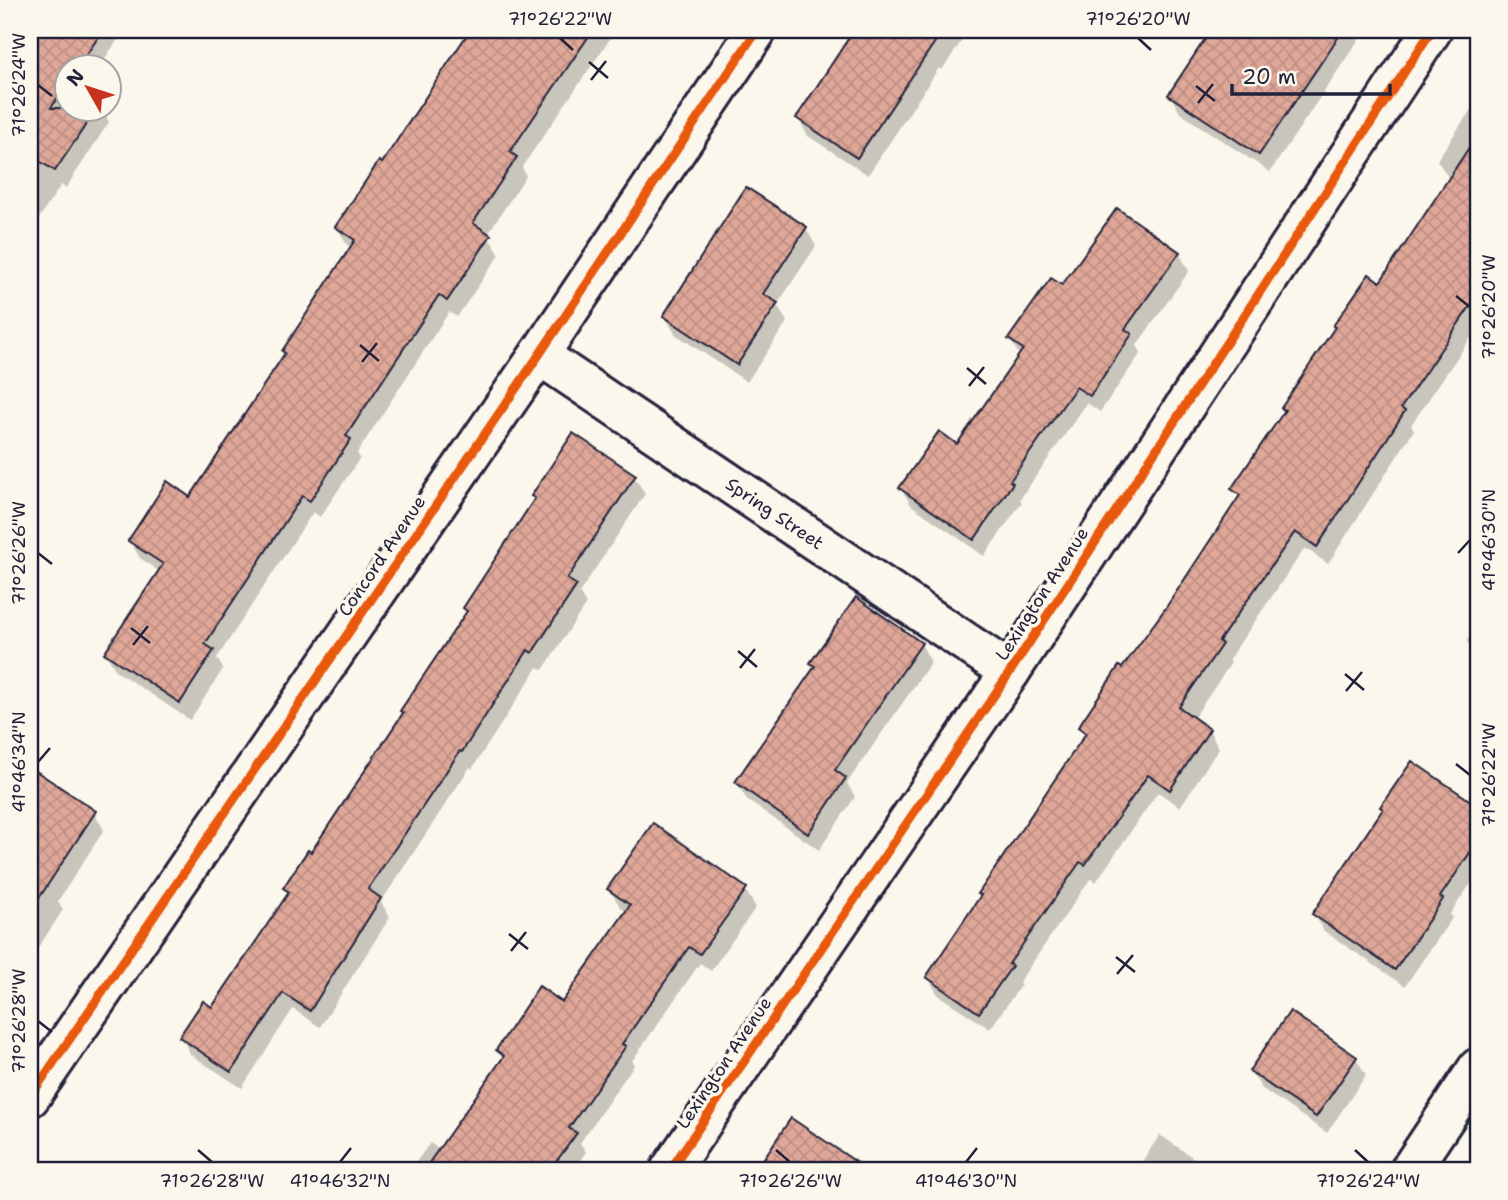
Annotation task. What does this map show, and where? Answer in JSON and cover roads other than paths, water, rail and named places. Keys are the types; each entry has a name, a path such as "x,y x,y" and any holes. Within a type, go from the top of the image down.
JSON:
{"street":[{"name":"Concord Avenue","path":"30,1097 539,355 757,30"},
{"name":"Lexington Avenue","path":"670,1170 1010,672 1432,30"},
{"name":"Spring Street","path":"539,355 1010,672"},
{"path":"1410,1170 1478,1069"}]}
